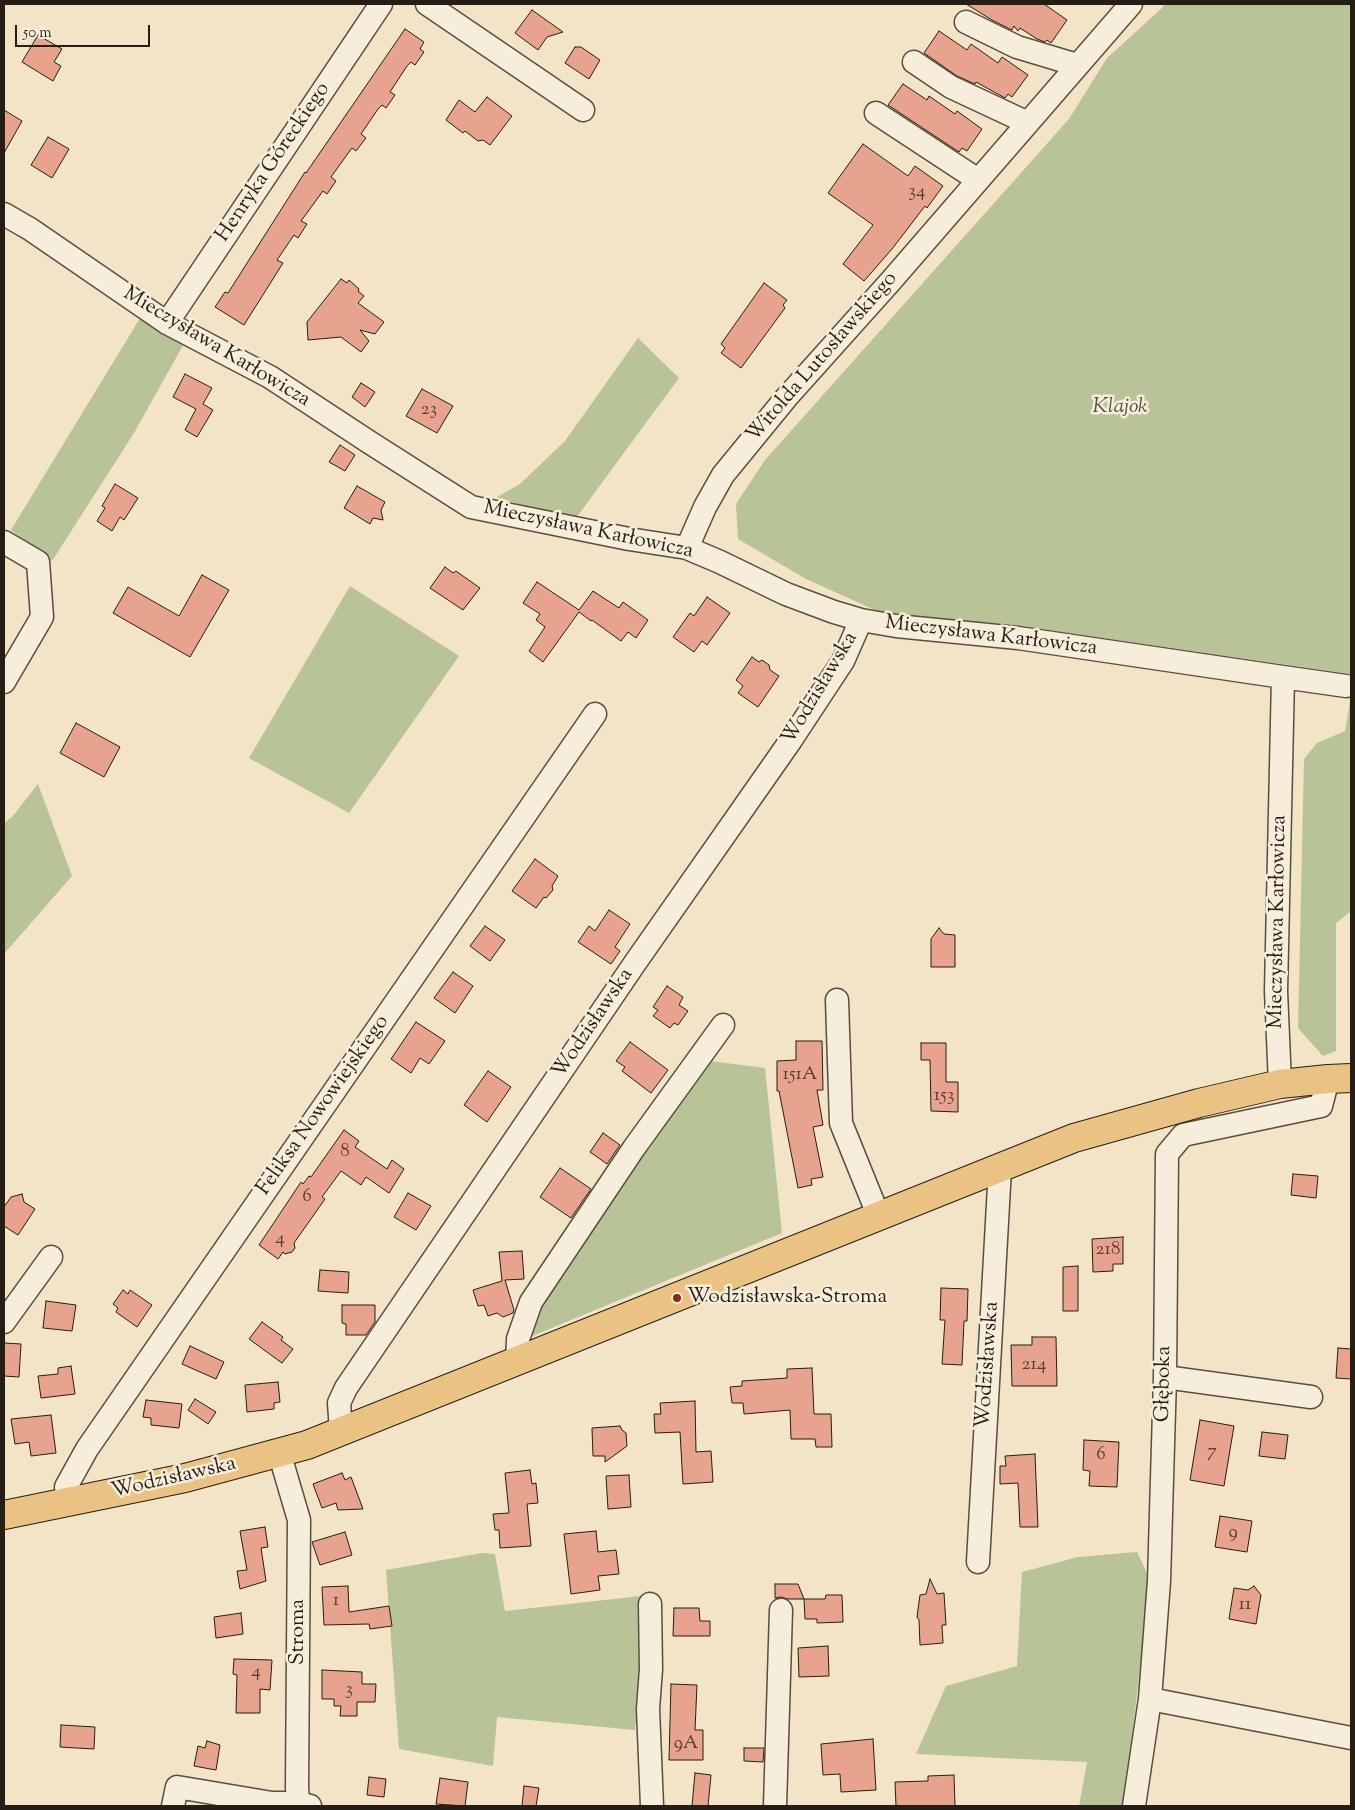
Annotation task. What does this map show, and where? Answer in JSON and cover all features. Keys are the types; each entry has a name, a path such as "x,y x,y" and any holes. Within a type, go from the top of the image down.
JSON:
{"main road":[{"name":"Wodzisławska","path":"4,1515 185,1478 307,1445 1074,1138 1199,1103 1280,1084 1340,1079"}],"street":[{"name":"Henryka Góreckiego","path":"168,323 381,4"},
{"path":"427,4 583,110"},
{"name":"Witolda Lutosławskiego","path":"687,548 705,507 723,474 786,398 1131,4"},
{"path":"966,22 1017,47 1077,65"},
{"path":"914,62 951,87 1028,123"},
{"path":"876,113 978,180"},
{"name":"Mieczysława Karłowicza","path":"4,214 30,229 168,323 270,377 471,506 630,539 687,548 786,594 861,620 896,626 1018,638 1282,677 1276,991 1280,1084"},
{"path":"4,542 38,562 42,617 4,682"},
{"name":"Wodzisławska","path":"341,1432 339,1403 346,1388 635,963 801,725 843,661 861,620"},
{"path":"1282,677 1346,686"},
{"name":"Feliksa Nowowiejskiego","path":"69,1502 66,1486 87,1449 595,714"},
{"path":"838,1000 840,1124 880,1216"},
{"path":"517,1362 518,1339 531,1302 634,1148 724,1025"},
{"name":"Głęboka","path":"1134,1806 1150,1699 1159,1582 1165,1377 1167,1154 1184,1135 1321,1106 1340,1079"},
{"name":"Wodzisławska","path":"978,1562 1000,1168"},
{"path":"4,1322 51,1257"},
{"path":"1165,1377 1311,1397"},
{"name":"Stroma","path":"280,1452 299,1520 304,1804"},
{"path":"650,1604 651,1669 648,1709 652,1806"},
{"path":"775,1806 780,1610"},
{"path":"1150,1699 1351,1738"},
{"path":"173,1806 177,1787 272,1803 304,1804"}],"green space":[{"name":"Klajok","path":"1165,4 1351,4 1351,674 1007,624 922,618 877,611 806,579 738,539 736,504 765,460 1069,119 1107,58"},
{"path":"142,315 186,340 134,433 52,561 11,530"},
{"path":"638,338 679,378 573,522 497,497 520,484 565,441"},
{"path":"350,586 459,656 349,813 249,758"},
{"path":"1351,696 1351,911 1336,923 1336,1051 1323,1056 1298,1028 1304,759 1317,743 1345,731"},
{"path":"38,784 72,876 4,954 4,823 12,817"},
{"path":"710,1061 765,1068 782,1233 525,1339 536,1307"},
{"path":"1137,1552 1150,1580 1124,1806 1079,1806 1087,1762 916,1754 946,1686 1017,1666 1022,1572 1078,1557"},
{"path":"482,1553 495,1554 505,1611 650,1595 635,1730 497,1717 493,1766 399,1749 386,1570"}],"building":[{"path":"966,4 1044,4 1067,20 1051,43 1047,40 1045,42 1037,39 1020,28 1018,31 1014,26 1012,30"},
{"path":"532,10 563,32 547,37 538,50 515,33"},
{"path":"405,29 424,42 420,49 424,52 415,65 411,62 407,66 390,92 395,95 386,108 382,105 378,109 361,134 366,138 356,151 352,148 331,177 336,181 327,194 323,191 301,221 307,224 298,238 294,235 277,260 283,263 244,325 215,307 225,292 228,293 305,172"},
{"path":"939,31 967,50 971,44 998,63 1002,57 1028,75 1012,97 1008,94 1005,98 976,82 975,84 957,76 924,53"},
{"path":"38,35 62,49 54,62 61,66 53,81 22,62"},
{"path":"575,47 581,47 600,60 589,79 565,63"},
{"path":"903,84 927,100 929,96 955,114 957,111 982,129 967,151 962,148 959,152 888,105"},
{"path":"487,97 512,116 490,145 483,140 478,141 465,131 463,133 446,120 459,100 475,112"},
{"path":"4,110 22,121 4,153"},
{"path":"48,137 69,149 52,178 31,165"},
{"path":"863,144 908,176 915,166 943,186 927,208 925,206 892,249 864,281 843,264 873,225 828,193"},
{"path":"341,279 347,283 349,280 359,289 358,291 364,296 358,303 384,322 375,334 360,330 369,341 361,352 341,337 308,340 307,322"},
{"path":"764,283 787,300 783,305 785,308 741,368 721,353 725,348 721,344"},
{"path":"185,374 212,388 203,404 213,410 197,437 185,430 196,409 173,397"},
{"path":"361,383 375,392 365,407 352,397"},
{"path":"422,389 453,406 437,433 406,416"},
{"path":"340,445 355,455 345,471 329,462"},
{"path":"115,484 138,498 124,520 120,517 112,531 97,521 105,508 102,506"},
{"path":"357,486 385,502 381,510 383,520 373,518 370,524 344,508"},
{"path":"445,567 453,573 456,571 480,588 463,610 430,588"},
{"path":"202,575 229,590 190,657 113,613 128,587 179,616"},
{"path":"537,582 579,610 593,591 619,608 623,602 648,620 636,638 628,632 621,641 579,612 543,662 529,651 545,627 536,620 540,614 523,603"},
{"path":"707,597 730,613 707,645 702,641 694,652 673,637 690,613 694,616"},
{"path":"752,657 759,662 762,660 769,665 770,670 779,676 758,707 738,693 743,686 736,680"},
{"path":"76,723 120,747 104,777 60,753"},
{"path":"535,859 558,876 552,886 553,890 546,898 544,897 536,908 512,891"},
{"path":"609,910 630,924 615,947 620,951 611,964 578,942 589,926 595,931"},
{"path":"485,926 505,940 490,961 470,946"},
{"path":"939,928 944,934 955,935 955,967 931,967 931,939"},
{"path":"453,972 473,986 455,1013 434,998"},
{"path":"667,986 683,997 679,1005 688,1011 678,1025 674,1023 670,1028 653,1016 658,1010 653,1007"},
{"path":"416,1022 445,1041 429,1064 420,1058 411,1073 391,1059"},
{"path":"796,1041 822,1041 823,1090 817,1090 823,1125 813,1127 823,1177 811,1179 812,1185 798,1188 779,1091 777,1091 777,1061 796,1060"},
{"path":"630,1042 668,1070 651,1093 622,1071 625,1067 616,1061"},
{"path":"921,1043 946,1043 946,1082 958,1082 958,1112 931,1111 930,1060 921,1060"},
{"path":"488,1071 511,1087 487,1122 464,1105"},
{"path":"344,1130 359,1141 355,1147 387,1169 392,1160 404,1169 389,1193 366,1177 361,1185 341,1171 322,1197 325,1199 294,1243 295,1248 292,1252 285,1254 283,1252 278,1259 259,1245 301,1182 303,1184 309,1176 311,1177"},
{"path":"603,1133 620,1145 607,1164 590,1152"},
{"path":"560,1168 591,1189 571,1218 540,1197"},
{"path":"1293,1174 1318,1176 1316,1198 1291,1195"},
{"path":"408,1193 431,1206 416,1230 394,1217"},
{"path":"22,1194 24,1202 35,1209 18,1235 4,1226 4,1207 11,1197"},
{"path":"1123,1237 1123,1264 1113,1264 1113,1271 1093,1272 1092,1239"},
{"path":"522,1251 524,1279 505,1280 514,1310 513,1313 503,1317 497,1313 488,1316 484,1305 478,1306 473,1290 502,1281 499,1252"},
{"path":"1078,1266 1078,1311 1063,1311 1063,1267"},
{"path":"320,1270 349,1272 348,1293 318,1291"},
{"path":"941,1288 968,1289 967,1321 964,1321 962,1365 942,1364 945,1320 940,1320"},
{"path":"123,1290 128,1294 130,1290 152,1305 137,1327 116,1312 118,1308 113,1304"},
{"path":"46,1301 76,1305 72,1331 43,1328"},
{"path":"342,1305 375,1305 375,1322 366,1335 346,1335 346,1324 342,1323"},
{"path":"262,1322 283,1337 281,1340 293,1349 282,1363 249,1339"},
{"path":"1032,1337 1056,1337 1057,1386 1012,1386 1011,1345 1032,1345"},
{"path":"4,1343 21,1344 19,1377 4,1376"},
{"path":"190,1346 224,1362 216,1379 182,1364"},
{"path":"1338,1348 1351,1349 1351,1379 1336,1378"},
{"path":"71,1366 75,1394 41,1398 38,1376 58,1374 58,1368"},
{"path":"812,1368 814,1414 831,1414 832,1447 816,1447 815,1439 791,1439 790,1410 744,1414 743,1403 732,1403 730,1387 742,1386 742,1381 787,1378 787,1369"},
{"path":"278,1382 280,1402 274,1403 274,1409 247,1412 245,1385"},
{"path":"195,1399 216,1412 208,1424 188,1410"},
{"path":"146,1400 182,1404 179,1428 151,1425 151,1418 143,1417"},
{"path":"695,1401 696,1452 711,1451 713,1482 683,1484 680,1432 655,1433 654,1414 661,1414 660,1403"},
{"path":"51,1415 56,1453 31,1456 29,1442 15,1444 11,1419"},
{"path":"1200,1420 1234,1426 1224,1486 1190,1480"},
{"path":"620,1426 626,1433 627,1446 605,1462 605,1456 593,1456 592,1428"},
{"path":"1262,1432 1288,1435 1285,1459 1259,1456"},
{"path":"1084,1440 1119,1442 1117,1487 1089,1486 1090,1471 1083,1470"},
{"path":"1035,1454 1038,1527 1020,1527 1018,1483 1000,1484 1000,1466 1006,1466 1005,1456"},
{"path":"530,1470 532,1484 536,1483 538,1503 527,1504 531,1546 500,1548 499,1530 495,1530 493,1514 509,1513 505,1473"},
{"path":"342,1473 345,1480 351,1477 363,1509 338,1510 336,1503 322,1508 313,1484"},
{"path":"629,1475 631,1507 608,1509 606,1476"},
{"path":"1220,1516 1252,1521 1247,1552 1215,1547"},
{"path":"265,1527 268,1547 261,1548 266,1581 240,1589 237,1571 247,1570 240,1531"},
{"path":"596,1531 598,1552 616,1550 619,1574 598,1576 600,1590 571,1594 564,1534"},
{"path":"345,1532 352,1555 320,1565 312,1542"},
{"path":"930,1579 937,1594 944,1593 946,1625 942,1625 943,1643 920,1645 919,1620 917,1617 920,1595 926,1594"},
{"path":"775,1584 798,1584 804,1599 775,1598"},
{"path":"348,1586 349,1612 389,1606 392,1626 370,1629 369,1624 324,1625 322,1587"},
{"path":"1254,1586 1261,1595 1256,1624 1229,1619 1234,1588 1248,1590"},
{"path":"826,1595 842,1595 843,1622 817,1623 817,1619 805,1619 804,1599 825,1599"},
{"path":"674,1608 699,1608 700,1621 710,1621 710,1636 673,1636"},
{"path":"241,1613 243,1634 216,1638 214,1617"},
{"path":"828,1646 829,1676 799,1677 798,1648"},
{"path":"234,1659 272,1660 270,1690 260,1689 260,1713 236,1713 237,1675 233,1674"},
{"path":"322,1670 362,1672 362,1684 376,1684 375,1702 357,1702 357,1716 340,1716 341,1706 334,1706 334,1699 322,1699"},
{"path":"671,1684 697,1685 695,1730 703,1730 703,1760 669,1760"},
{"path":"61,1725 95,1727 94,1749 60,1747"},
{"path":"873,1739 876,1790 841,1792 840,1774 823,1775 821,1744"},
{"path":"207,1741 220,1745 216,1770 194,1766 198,1746 205,1748"},
{"path":"744,1748 764,1748 763,1762 744,1761"},
{"path":"695,1773 711,1775 708,1806 692,1806"},
{"path":"954,1775 955,1806 896,1806 895,1782 928,1781 928,1776"},
{"path":"369,1777 386,1779 384,1797 367,1795"},
{"path":"440,1778 468,1782 465,1806 436,1804"},
{"path":"524,1786 539,1788 536,1806 522,1806"}],"place":[{"name":"Wodzisławska-Stroma","path":"677,1298"}]}
